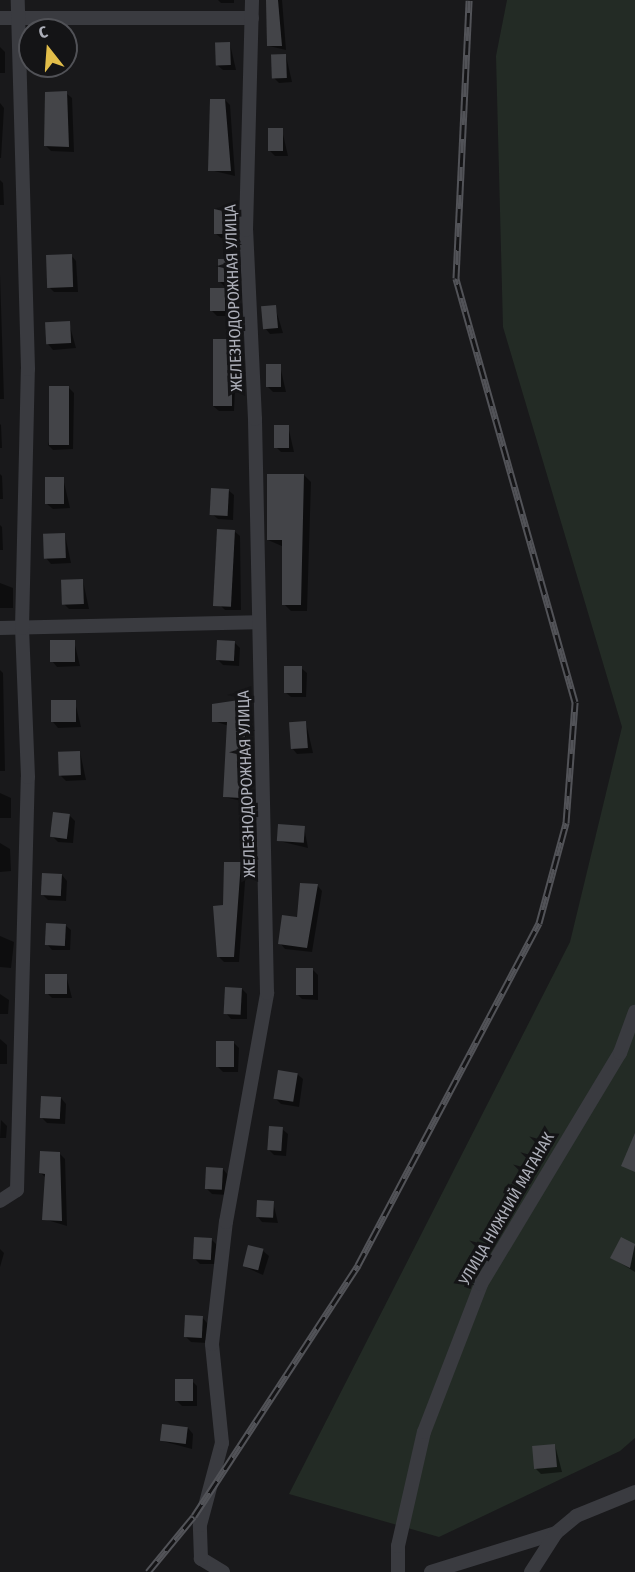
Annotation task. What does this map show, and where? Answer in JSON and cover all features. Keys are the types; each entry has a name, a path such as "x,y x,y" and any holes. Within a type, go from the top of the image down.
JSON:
{"street":[{"path":"0,1201 17,1190 28,777 22,628 28,369 18,0"},
{"name":"ЖЕЛЕЗНОДОРОЖНАЯ УЛИЦА","path":"223,1572 201,1559 200,1525 222,1443 212,1344 225,1233 267,993 246,230 252,0"},
{"path":"0,18 252,18"},
{"path":"0,628 258,622"},
{"name":"УЛИЦА НИЖНИЙ МАГАНАК","path":"398,1572 398,1546 424,1432 481,1284 620,1053 635,1012"},
{"path":"531,1572 556,1533 576,1516 635,1492"},
{"path":"431,1572 556,1533"}],"shaded area":[{"path":"507,0 635,0 635,1438 620,1451 439,1537 289,1494 570,942 622,727 503,327 496,56"}],"building":[{"path":"266,0 278,0 282,46 267,46"},
{"path":"230,42 231,65 216,66 215,43"},
{"path":"286,54 287,78 272,79 271,55"},
{"path":"67,91 69,147 44,146 45,92"},
{"path":"210,99 225,99 231,171 208,171"},
{"path":"268,128 283,128 283,151 268,151"},
{"path":"214,209 234,209 234,234 214,234"},
{"path":"72,254 73,287 47,288 46,255"},
{"path":"218,259 233,259 233,282 218,282"},
{"path":"210,288 225,288 225,311 210,311"},
{"path":"276,305 278,328 263,329 261,306"},
{"path":"70,321 71,343 46,344 45,322"},
{"path":"213,339 232,339 232,406 213,406"},
{"path":"266,364 281,364 281,387 266,387"},
{"path":"49,386 69,386 69,445 49,445"},
{"path":"274,425 289,425 289,448 274,448"},
{"path":"267,474 304,474 301,605 282,605 282,540 267,540"},
{"path":"45,477 64,477 64,504 45,504"},
{"path":"211,488 229,489 228,516 210,515"},
{"path":"217,529 235,530 231,607 213,606"},
{"path":"65,533 66,558 44,559 43,534"},
{"path":"83,579 84,604 62,605 61,580"},
{"path":"50,640 75,640 75,662 50,662"},
{"path":"217,640 235,641 234,661 216,660"},
{"path":"284,666 302,666 302,693 284,693"},
{"path":"51,700 76,700 76,722 51,722"},
{"path":"239,700 239,735 245,735 241,798 223,797 227,722 212,722 212,704"},
{"path":"306,721 308,748 291,749 289,722"},
{"path":"80,751 81,775 59,776 58,752"},
{"path":"53,812 70,814 67,839 50,837"},
{"path":"278,824 305,826 304,843 277,841"},
{"path":"224,862 241,862 234,957 217,957 213,906 223,905"},
{"path":"42,873 62,874 61,896 41,895"},
{"path":"300,883 318,884 307,948 278,944 282,915 297,917"},
{"path":"46,923 66,924 65,946 45,945"},
{"path":"296,968 313,968 313,995 296,995"},
{"path":"45,974 67,974 67,994 45,994"},
{"path":"225,987 242,988 241,1015 224,1014"},
{"path":"216,1041 234,1041 234,1067 216,1067"},
{"path":"278,1070 298,1073 293,1102 273,1099"},
{"path":"41,1096 61,1097 60,1119 40,1118"},
{"path":"269,1126 283,1127 281,1151 267,1150"},
{"path":"635,1133 635,1172 621,1166"},
{"path":"40,1151 60,1152 62,1221 42,1220 45,1174 39,1173"},
{"path":"206,1167 223,1168 222,1190 205,1189"},
{"path":"257,1200 274,1201 273,1218 256,1217"},
{"path":"194,1237 212,1238 211,1260 193,1259"},
{"path":"621,1237 635,1244 630,1268 610,1258"},
{"path":"248,1245 264,1249 258,1270 243,1266"},
{"path":"185,1315 203,1316 202,1338 184,1337"},
{"path":"175,1379 193,1379 193,1401 175,1401"},
{"path":"162,1424 188,1427 186,1444 160,1441"},
{"path":"555,1444 557,1467 534,1469 532,1446"}],"railway":[{"path":"148,1572 194,1516 358,1265 539,923 566,823 575,702 456,278 469,0"}]}
